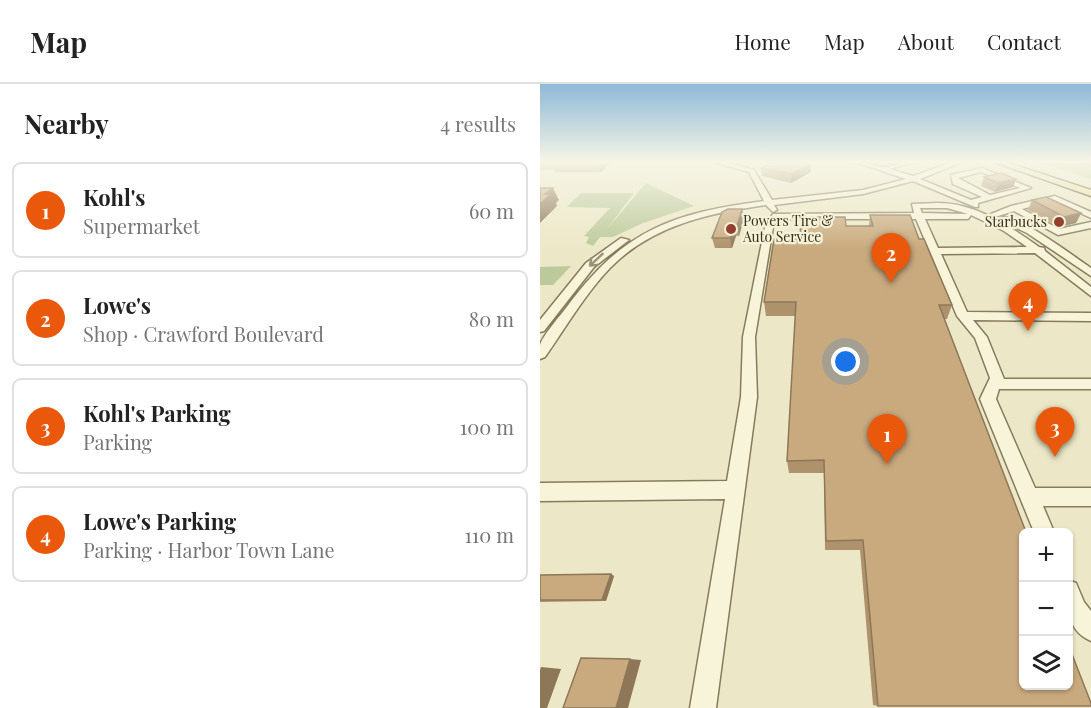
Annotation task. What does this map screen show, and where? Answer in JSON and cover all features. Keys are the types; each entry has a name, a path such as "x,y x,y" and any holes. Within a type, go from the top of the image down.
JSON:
{"street":[{"path":"703,708 749,397 749,338 769,227 771,206 763,191"},
{"path":"540,354 606,266 635,243 663,228 694,217 728,209 771,206 837,191"},
{"path":"943,191 1030,231 1091,273"},
{"path":"975,191 990,198"},
{"path":"970,203 1015,191"},
{"path":"978,216 1055,198 1091,215"},
{"path":"1041,201 1091,225"},
{"path":"540,328 590,266 603,254 636,233 695,210 771,206 919,217"},
{"path":"1042,528 988,399 997,378 981,338 963,316 915,206 953,206 1013,233 1091,293"},
{"path":"1014,208 1058,232 1091,225"},
{"path":"934,251 1059,249"},
{"path":"553,312 571,312"},
{"path":"963,316 1091,317"},
{"path":"996,384 1091,384"},
{"path":"540,492 735,490"},
{"path":"1029,497 1091,497"},
{"path":"1073,603 1091,629"}],"green space":[{"path":"639,191 663,191 694,206 643,223 613,237 600,237 593,246 586,243 589,237 584,236 610,208 567,207 581,193 634,193 607,229"},
{"path":"571,266 553,285 540,285 540,267"}],"building":[{"path":"540,191 549,191 545,194 551,194 540,204"},
{"path":"1046,197 1081,213 1064,217 1032,200"},
{"path":"728,209 742,209 737,226 734,226 730,238 712,238 722,212"},
{"path":"870,215 910,215 919,239 924,239 952,305 939,305 1024,528 1019,528 1019,690 1073,690 1073,657 1091,706 878,706 863,540 826,541 824,460 787,461 796,302 764,302 774,239 800,239 801,217 845,217 846,226 873,226"},
{"path":"611,574 602,600 540,600 540,575"},
{"path":"581,658 630,659 616,708 563,708"}],"place":[{"name":"Starbucks","path":"1059,222"},
{"name":"Powers Tire & Auto Service","path":"731,229"},
{"name":"Lowe's","path":"891,283"},
{"name":"Lowe's Parking","path":"1028,331"},
{"name":"Kohl's Parking","path":"1055,457"},
{"name":"Kohl's","path":"887,464"}]}
